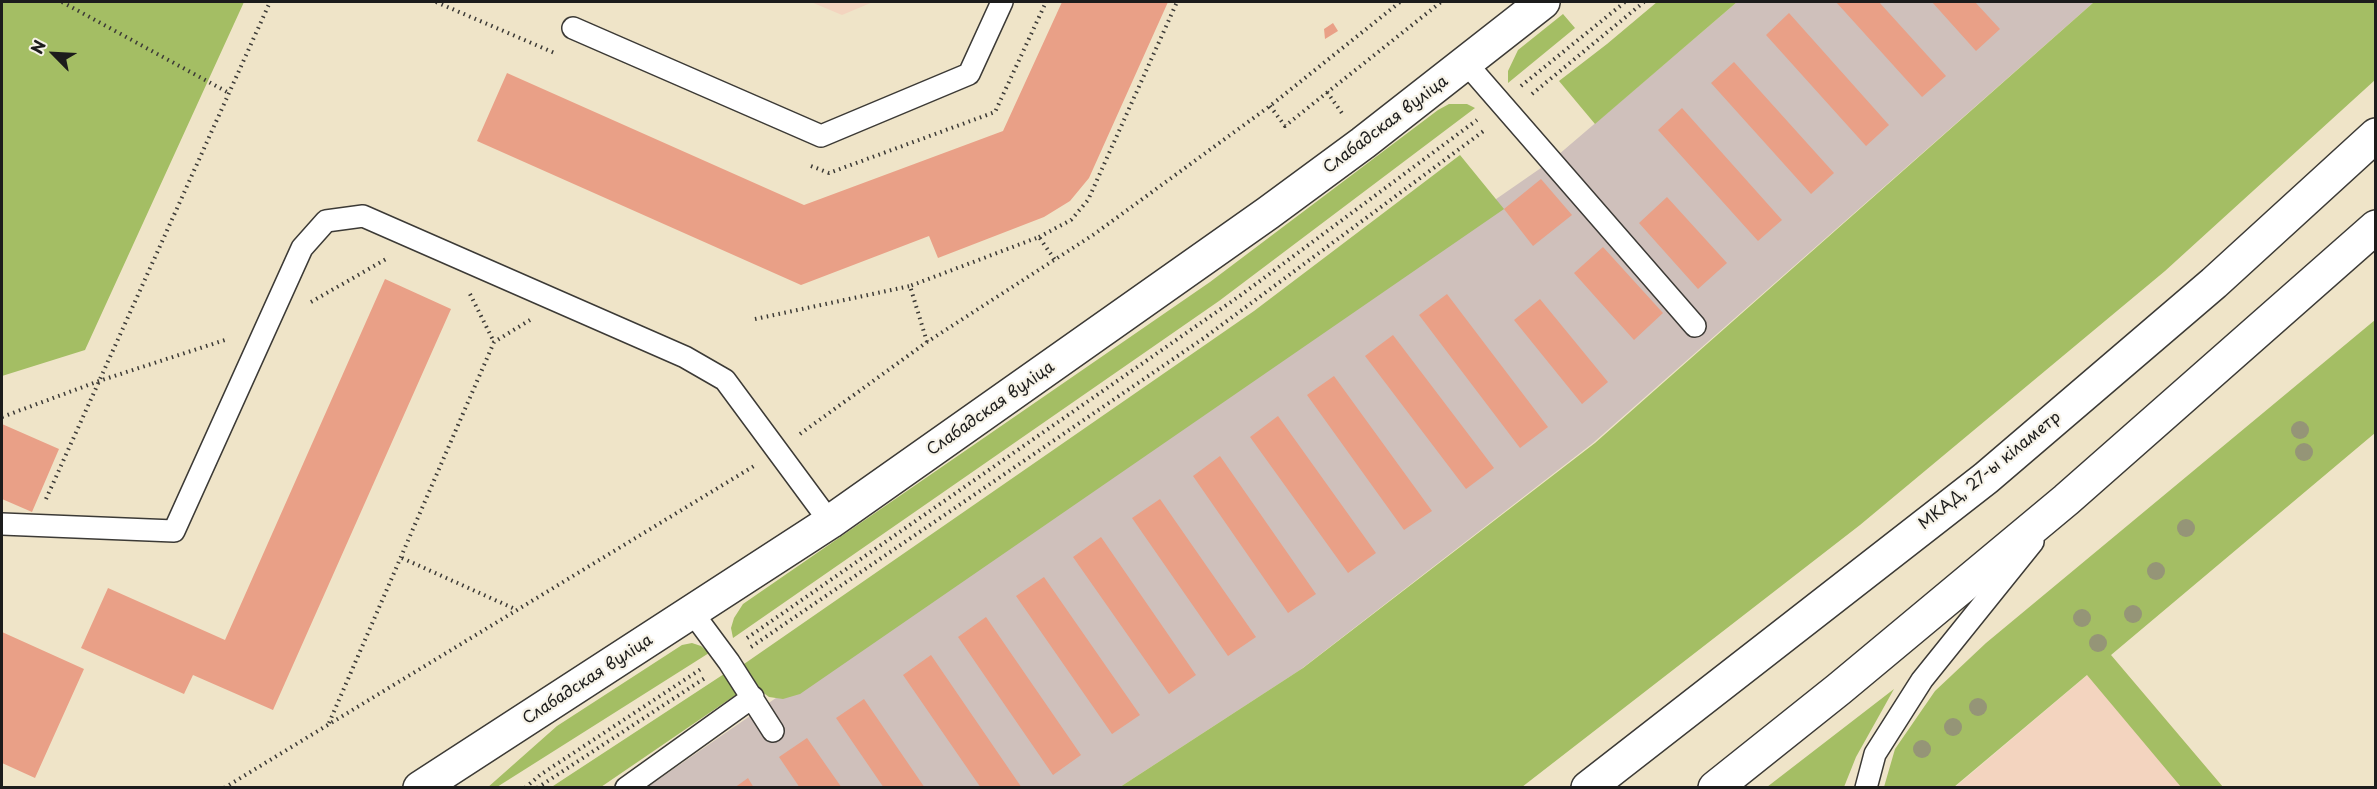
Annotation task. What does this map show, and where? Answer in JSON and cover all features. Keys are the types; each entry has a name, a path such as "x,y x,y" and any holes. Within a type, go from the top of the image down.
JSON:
{"main road":[{"name":"Слабадская вуліца","path":"420,788 830,522 1268,213 1466,63 1528,6"},
{"name":"МКАД, 27-ы кіламетр","path":"1588,788 1986,478 2214,283 2376,135"},
{"path":"1715,788 1839,689 2066,500 2376,227"}],"lane":[{"path":"573,28 821,136 969,74 1002,2"},
{"path":"1466,63 1695,326"},
{"path":"2,524 174,531 302,248 326,221 363,216 685,357 725,380 830,522"},
{"path":"1866,788 1875,754 1922,680 2066,500"},
{"path":"693,612 753,698 773,731"},
{"path":"626,788 753,698"}],"path":[{"path":"62,2 229,93"},
{"path":"34,524 270,2"},
{"path":"755,320 910,286 1039,237 1071,220 1088,200 1177,2"},
{"path":"224,788 776,451 927,342 1093,235 1270,106 1400,2"},
{"path":"1270,106 1285,126 1441,2"},
{"path":"537,788 726,658 1504,108 1625,2"},
{"path":"525,788 540,775 726,658 1204,338 1644,2"},
{"path":"1039,237 1055,260"},
{"path":"465,285 494,342"},
{"path":"910,286 927,342"},
{"path":"329,723 494,342 532,319"},
{"path":"2,417 99,381 267,327"},
{"path":"402,558 516,610"}],"shaded area":[{"path":"811,2 873,2 842,15"},
{"path":"1737,2 2094,2 1593,443 1300,670 1120,787 646,788 1551,161"},
{"path":"2111,655 2223,787 1954,788"}],"green space":[{"path":"2,2 244,2 85,350 2,376"},
{"path":"1657,2 1737,2 1595,124 1559,81"},
{"path":"2094,2 2375,2 2375,80 2165,271 1860,525 1522,787 1120,787 1303,668 1595,443"},
{"path":"1563,14 1575,28 1508,83 1508,71 1518,50"},
{"path":"1449,104 1467,104 1475,108 1219,301 733,638 731,628 743,604 1210,282"},
{"path":"1460,155 1504,209 800,694 783,699 769,697 761,691 744,664 1254,311"},
{"path":"2375,320 2375,433 2111,655 2223,787 2181,787 2087,675 1954,787 1884,787 1895,749 1935,691 1986,643"},
{"path":"692,643 701,646 709,653 497,787 487,788 557,726 682,645"},
{"path":"724,674 737,694 601,787 550,788"},
{"path":"1894,689 1856,757 1844,787 1767,787"}],"building":[{"path":"1062,2 1168,2 1089,178 1070,201 1044,217 938,258 929,236 801,285 477,141 507,73 804,205 1003,131"},
{"path":"1836,2 1879,2 1946,76 1922,97"},
{"path":"1932,2 1975,2 2000,29 1976,51"},
{"path":"1789,13 1889,125 1866,146 1766,35"},
{"path":"1333,23 1338,31 1325,39 1324,29"},
{"path":"1734,62 1834,173 1811,194 1711,83"},
{"path":"1682,108 1782,220 1758,241 1658,130"},
{"path":"1541,179 1572,215 1533,246 1504,209"},
{"path":"1667,197 1727,263 1698,289 1639,223"},
{"path":"1603,247 1663,313 1634,340 1574,273"},
{"path":"385,279 451,309 273,710 193,675 184,694 81,648 108,588 225,640"},
{"path":"1447,294 1548,427 1520,448 1419,315"},
{"path":"1540,299 1608,382 1582,404 1514,320"},
{"path":"1393,335 1494,468 1466,489 1365,356"},
{"path":"1334,376 1432,511 1404,530 1307,395"},
{"path":"1278,416 1376,553 1348,573 1250,437"},
{"path":"2,424 59,449 32,512 2,499"},
{"path":"1220,456 1316,594 1288,613 1193,476"},
{"path":"1160,499 1256,637 1228,656 1132,518"},
{"path":"1101,537 1196,675 1169,694 1073,557"},
{"path":"1044,577 1140,715 1112,734 1016,596"},
{"path":"986,617 1081,755 1053,775 958,637"},
{"path":"2,632 84,669 35,778 2,763"},
{"path":"931,655 1022,788 981,788 903,675"},
{"path":"864,699 925,788 884,788 836,718"},
{"path":"807,738 842,788 800,788 779,757"},
{"path":"748,778 754,788 734,788"}]}
